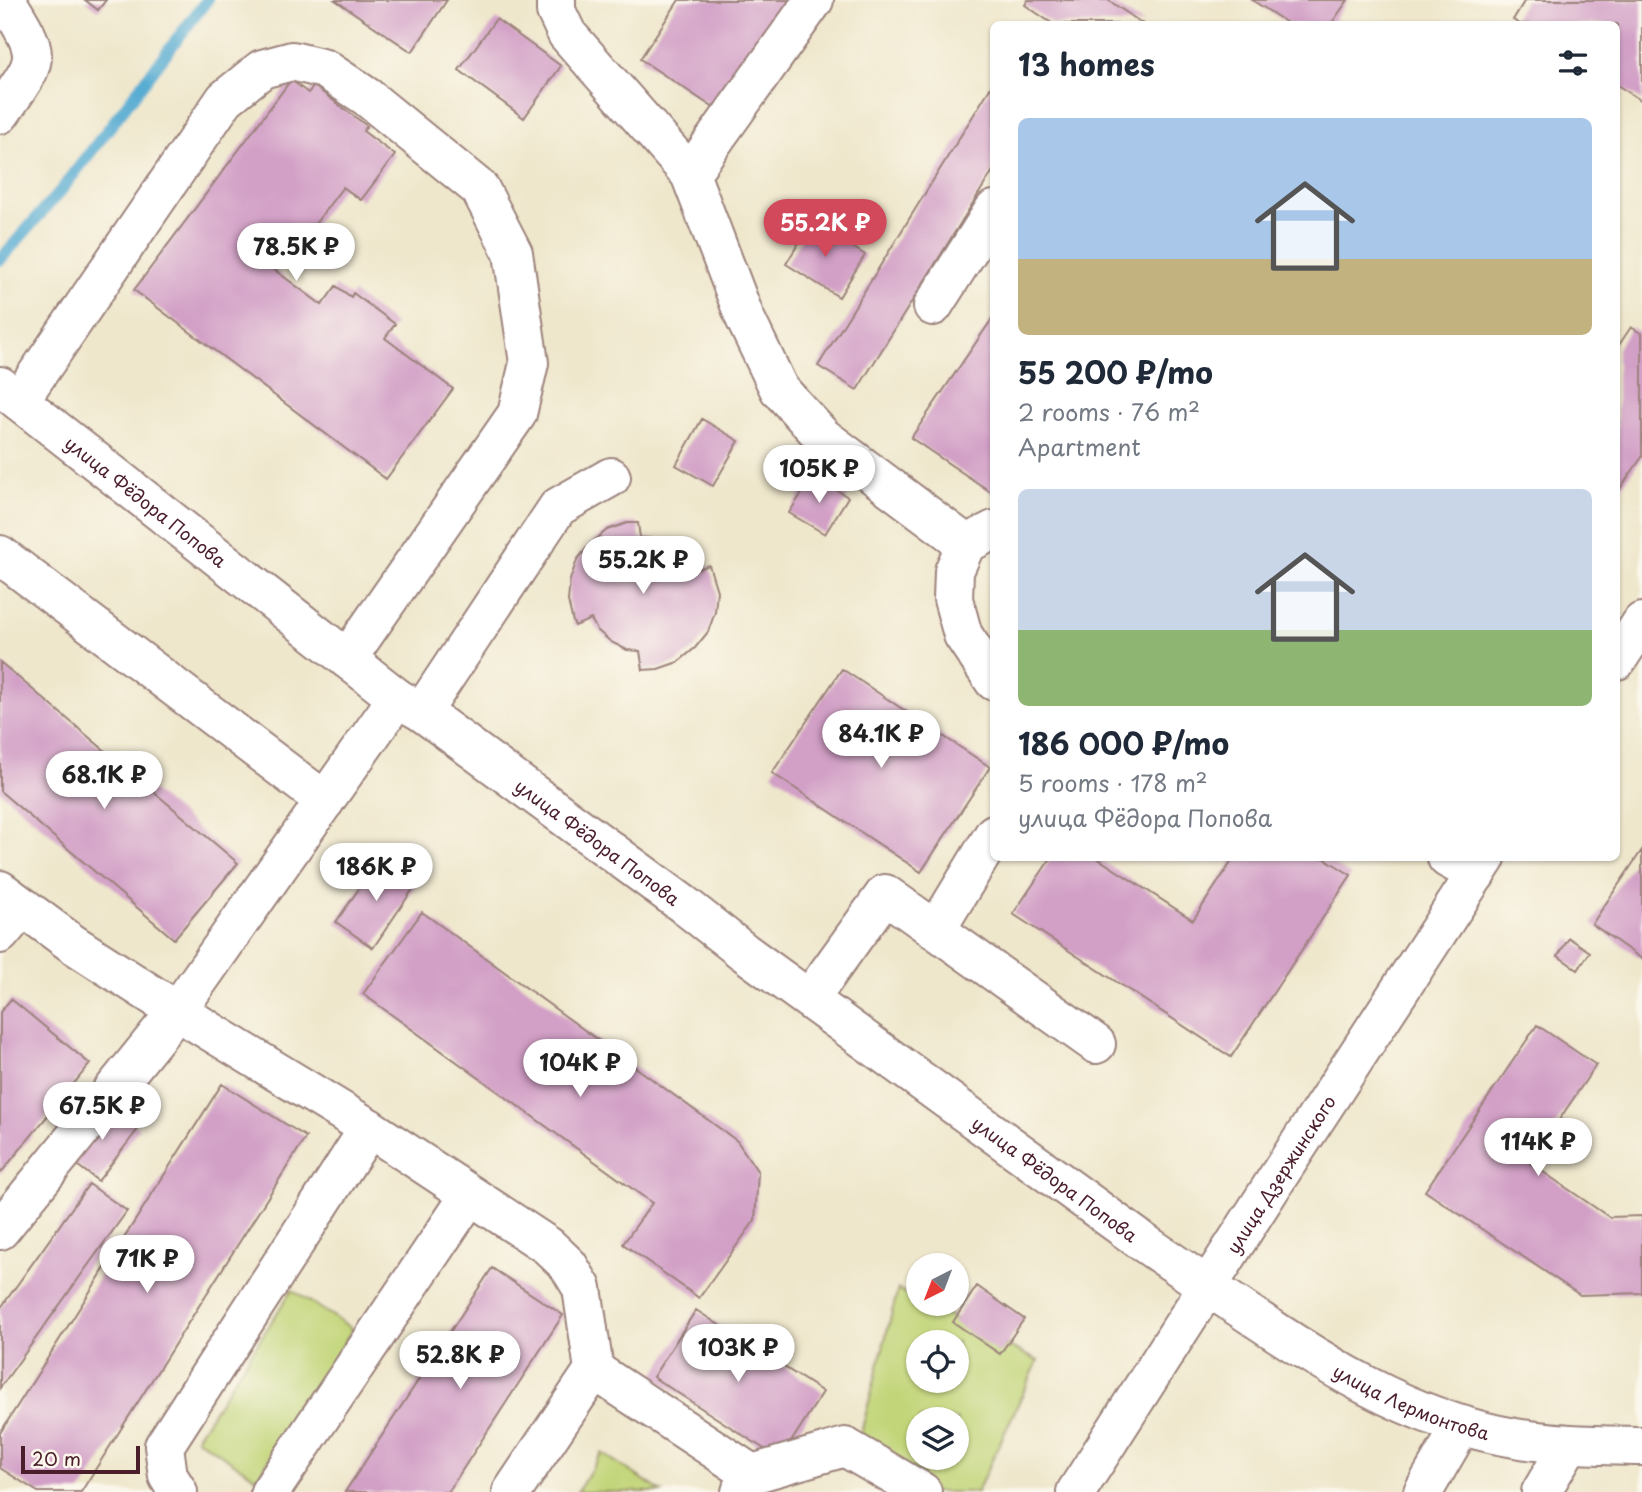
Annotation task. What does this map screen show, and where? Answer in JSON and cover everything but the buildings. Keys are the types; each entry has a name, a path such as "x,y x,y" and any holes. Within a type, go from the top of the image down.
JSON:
{"street":[{"path":"0,114 31,68 33,56 31,42 6,0"},
{"path":"556,0 556,11 567,34 690,174 745,318 779,388 823,437 980,537 954,571 953,599 963,635 990,675"},
{"path":"690,174 814,0"},
{"path":"10,393 225,99 262,68 292,61 325,69 367,97 480,189 513,253 529,363 517,414 346,659"},
{"path":"933,306 990,216"},
{"name":"улица Фёдора Попова","path":"10,393 346,659 683,904 744,952 1207,1286"},
{"path":"0,1230 177,1011 325,801 410,705 558,507 611,477"},
{"path":"0,555 325,801"},
{"path":"1620,655 1642,622"},
{"path":"936,930 990,841"},
{"name":"улица Дзержинского","path":"1076,1492 1470,863"},
{"path":"810,998 885,894 1096,1044"},
{"path":"8,910 73,944 369,1128 548,1246 568,1265 582,1288 594,1370 512,1492"},
{"path":"178,1492 169,1476 164,1446 369,1128"},
{"path":"270,1492 470,1195"},
{"name":"улица Лермонтова","path":"1207,1286 1352,1378 1421,1411 1462,1425 1513,1437 1569,1445 1642,1446"},
{"path":"594,1370 746,1483 845,1447 922,1492"},
{"path":"1423,1492 1462,1425"},
{"path":"1541,1492 1569,1445"}],"green space":[{"path":"898,1289 906,1293 906,1316 950,1316 1038,1361 977,1492 916,1492 854,1460"},
{"path":"292,1290 353,1329 257,1478 196,1438"},
{"path":"602,1453 662,1492 577,1492"}],"waterway":[{"path":"0,260 63,188 207,0"}]}
